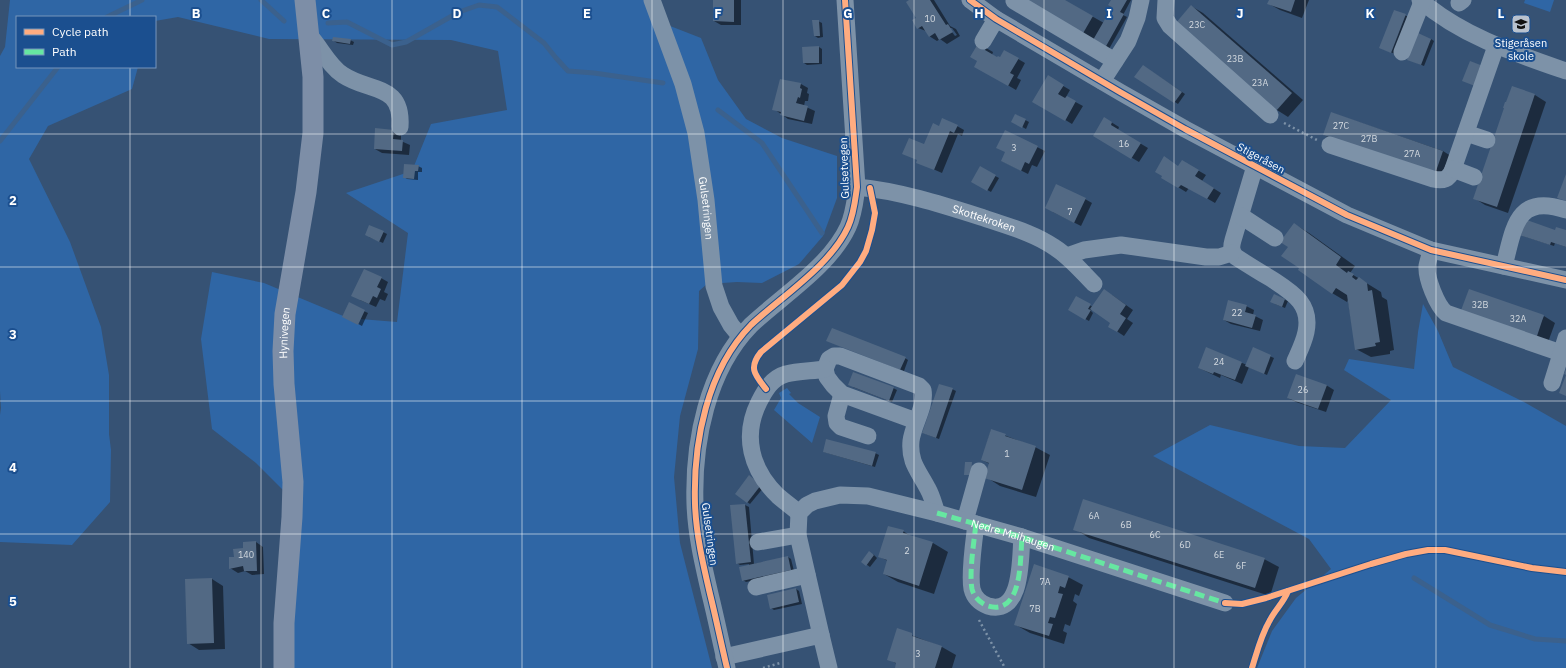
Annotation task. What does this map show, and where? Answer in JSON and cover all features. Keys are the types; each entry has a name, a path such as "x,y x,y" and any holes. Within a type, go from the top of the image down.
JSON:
{"main road":[{"name":"Hynivegen","path":"284,668 284,623 292,517 293,482 284,384 283,351 285,314 306,192 313,133 313,83 306,0"}],"street":[{"name":"Gulsetringen","path":"652,0 683,84 696,133 706,200 714,286 721,307 731,325 740,336 720,369 708,399 699,444 696,471 695,504 699,539 725,662"},
{"name":"Gulsetvegen","path":"740,336 766,311 812,273 836,248 852,215 856,188 845,0"},
{"name":"Stigeråsen","path":"970,0 996,19 1184,129 1347,215 1431,250 1566,280"},
{"path":"1102,81 1116,61 1133,31 1142,0"},
{"path":"1166,0 1165,18 1170,26 1270,115"},
{"path":"1402,52 1421,1 1460,28 1496,46 1566,71"},
{"path":"1014,2 1116,61"},
{"path":"983,41 996,19"},
{"path":"310,36 332,66 343,76 381,90 395,100 399,111 400,128"},
{"path":"1330,145 1433,179 1446,180 1453,169 1496,46"},
{"path":"1466,133 1487,140"},
{"name":"Stigeråsen","path":"1232,252 1231,247 1255,166"},
{"path":"1453,169 1474,177"},
{"name":"Skottekroken","path":"856,188 891,192 938,204 1025,232 1044,241 1067,256 1094,284"},
{"path":"1504,266 1514,227 1526,210 1536,206 1548,205 1566,210"},
{"path":"1241,216 1276,238"},
{"path":"1067,256 1084,250 1121,245 1206,257 1219,257 1232,252 1236,257 1292,293 1301,302 1307,321 1306,332 1295,361"},
{"path":"1431,250 1427,267 1428,276 1441,309 1446,313 1564,346 1552,383"},
{"path":"916,421 842,394 830,381 825,369 829,359 834,356 840,356 919,386 924,390 924,395 911,440 912,462 928,490 937,513"},
{"path":"825,369 786,374 775,380 766,389 753,415 750,432 751,449 764,481 773,491 800,513 798,535 829,668"},
{"path":"842,394 836,416 837,423 841,427 868,436"},
{"path":"979,470 970,522 973,542 971,582 975,597 984,605 999,607 1009,603 1016,589 1022,537"},
{"name":"Nedre Maihaugen","path":"800,513 807,505 815,501 840,495 868,496 898,502 1022,537 1225,603"},
{"path":"758,542 798,535"},
{"path":"756,587 807,575"},
{"path":"725,662 821,635"}],"path":[{"path":"1270,115 1308,136 1330,145"},
{"path":"975,597 978,616 1005,668"}],"shaded area":[{"path":"10,0 656,0 665,24 701,38 718,80 746,119 782,138 837,156 837,198 823,236 799,264 762,283 737,282 707,284 699,291 698,349 680,416 674,477 680,543 712,668 277,668 284,491 256,463 212,429 201,339 212,272 264,283 348,318 397,322 408,233 346,193 412,171 431,124 507,110 498,51 451,40 269,39 178,17 156,21 156,16 16,16 16,68 138,68 132,89 48,126 29,159 70,242 101,327 109,375 109,434 111,450 110,502 72,545 0,542 0,56 5,47"},
{"path":"1525,0 1554,0 1550,12 1524,3"},
{"path":"1423,304 1438,331 1453,367 1524,402 1566,426 1566,668 1257,668 1272,631 1296,598 1331,569 1309,539 1153,456 1210,425 1299,446 1345,448 1391,400 1344,370 1349,359 1414,369"},
{"path":"787,388 791,393 789,394 798,403 820,417 812,443 774,410 781,398 779,393"}],"building":[{"path":"713,0 734,0 734,22 713,21"},
{"path":"909,0 930,0 946,25 948,24 953,32 939,40 935,33 929,37 922,26 917,29 912,20 916,18 906,2"},
{"path":"1023,0 1065,0 1093,16 1082,35"},
{"path":"1111,0 1127,0 1120,12 1124,14 1105,48 1093,40 1112,7 1108,5"},
{"path":"1269,0 1295,0 1291,12 1267,4"},
{"path":"1191,5 1292,93 1276,111 1175,24"},
{"path":"1394,10 1406,14 1391,53 1379,48"},
{"path":"812,20 819,20 820,36 814,36"},
{"path":"1418,33 1431,39 1421,65 1407,60"},
{"path":"333,37 351,39 350,44 332,41"},
{"path":"979,42 987,46 985,50 997,57 1000,57 1004,50 1019,58 1010,73 1014,75 1008,86 974,67 977,61 970,57"},
{"path":"819,46 819,63 803,63 802,47"},
{"path":"1470,61 1483,66 1475,86 1462,81"},
{"path":"1143,65 1182,92 1174,103 1134,77"},
{"path":"1048,75 1064,85 1058,94 1065,98 1067,96 1076,101 1065,121 1032,102"},
{"path":"780,79 801,83 800,88 802,89 800,98 798,97 796,103 808,106 804,121 780,115 781,112 772,110"},
{"path":"1512,86 1535,94 1497,207 1473,199 1505,102"},
{"path":"1331,112 1443,151 1435,174 1323,135"},
{"path":"1015,114 1026,119 1022,128 1011,122"},
{"path":"1104,117 1112,122 1111,125 1141,143 1131,159 1093,136"},
{"path":"942,118 958,125 954,133 950,131 934,170 916,163 917,160 902,154 909,138 924,144 933,123 939,126"},
{"path":"375,128 394,130 393,139 403,140 402,151 374,149"},
{"path":"1005,130 1038,146 1029,164 1025,162 1021,171 1001,161 1005,152 996,148"},
{"path":"1164,156 1178,166 1182,160 1199,170 1195,176 1214,188 1207,199 1181,185 1178,188 1161,178 1162,176 1155,172"},
{"path":"404,164 419,165 418,171 415,171 414,179 403,178"},
{"path":"980,166 996,175 987,191 971,182"},
{"path":"1566,174 1566,201 1557,198"},
{"path":"1056,184 1086,198 1074,223 1045,208"},
{"path":"1524,219 1555,230 1556,227 1566,230 1566,247 1551,242 1550,245 1519,235"},
{"path":"1294,223 1341,257 1336,265 1347,273 1348,271 1354,274 1352,277 1356,280 1359,277 1367,283 1368,291 1372,290 1380,342 1375,343 1376,346 1355,350 1347,295 1336,288 1332,294 1281,256 1288,247 1280,242"},
{"path":"369,225 384,231 379,242 365,235"},
{"path":"364,269 382,277 377,287 381,289 377,298 373,296 369,304 351,296"},
{"path":"1104,289 1126,305 1120,314 1126,318 1117,332 1108,327 1110,323 1090,309"},
{"path":"1469,289 1544,315 1536,339 1460,313"},
{"path":"1274,294 1285,299 1282,307 1270,302"},
{"path":"1076,296 1091,304 1088,309 1091,310 1085,320 1068,310"},
{"path":"1228,300 1247,305 1245,312 1256,315 1252,328 1223,320"},
{"path":"349,302 365,310 358,325 342,317"},
{"path":"832,328 906,357 900,370 826,341"},
{"path":"1206,347 1242,362 1235,380 1198,368"},
{"path":"1253,347 1271,355 1264,374 1245,366"},
{"path":"853,372 894,387 889,401 848,385"},
{"path":"1296,374 1327,385 1318,409 1287,398"},
{"path":"1566,375 1566,396 1559,393"},
{"path":"939,384 953,388 936,438 922,433"},
{"path":"991,429 1006,434 1005,436 1036,446 1022,490 984,478 989,463 981,460"},
{"path":"826,439 876,452 872,466 823,452"},
{"path":"965,462 972,462 971,475 964,475"},
{"path":"749,475 761,485 747,503 735,494"},
{"path":"1083,499 1265,558 1255,588 1073,530"},
{"path":"745,504 751,562 736,564 730,505"},
{"path":"888,526 904,530 903,533 933,542 919,586 883,574 887,560 878,557"},
{"path":"256,541 257,571 244,571 243,566 229,569 229,557 234,557 233,549 243,548 243,542"},
{"path":"869,551 874,555 866,566 861,562"},
{"path":"788,556 791,570 742,581 739,567"},
{"path":"1034,564 1069,576 1065,588 1060,586 1058,593 1063,594 1055,618 1050,617 1048,623 1053,624 1049,636 1014,625"},
{"path":"212,578 214,643 187,644 185,579"},
{"path":"796,588 799,602 770,609 767,595"},
{"path":"897,628 912,633 912,636 942,646 935,668 895,668 896,663 887,660"}],"waterway":[{"path":"109,16 142,0"},
{"path":"261,0 284,21"},
{"path":"328,23 347,22 392,45 406,42 459,12 479,5 497,7 544,43 568,71 594,73 663,83"},
{"path":"0,141 57,68"},
{"path":"718,110 762,143 822,233"},
{"path":"1414,578 1490,625 1535,639 1566,641"}],"marked path":[{"path":"937,513 1022,537 1225,603"},
{"path":"976,524 971,566 972,589 974,595 982,603 988,606 999,607 1008,602 1014,594 1020,571 1022,537"}],"cycle path":[{"path":"727,668 700,549 697,526 695,480 700,432 713,385 723,363 736,343 751,325 818,268 830,255 840,241 852,217 857,187 845,0"},
{"path":"970,0 996,19 1120,92 1185,129 1347,215 1431,250 1566,280"},
{"path":"766,389 754,371 755,363 761,352 842,285 860,262 866,251 875,213 870,188"},
{"path":"1225,603 1242,604 1266,598 1371,564 1406,554 1428,550 1445,550 1532,568 1566,572"},
{"path":"1252,668 1264,632 1288,591"}],"place":[{"name":"Stigeråsen skole","path":"1521,24"}]}
